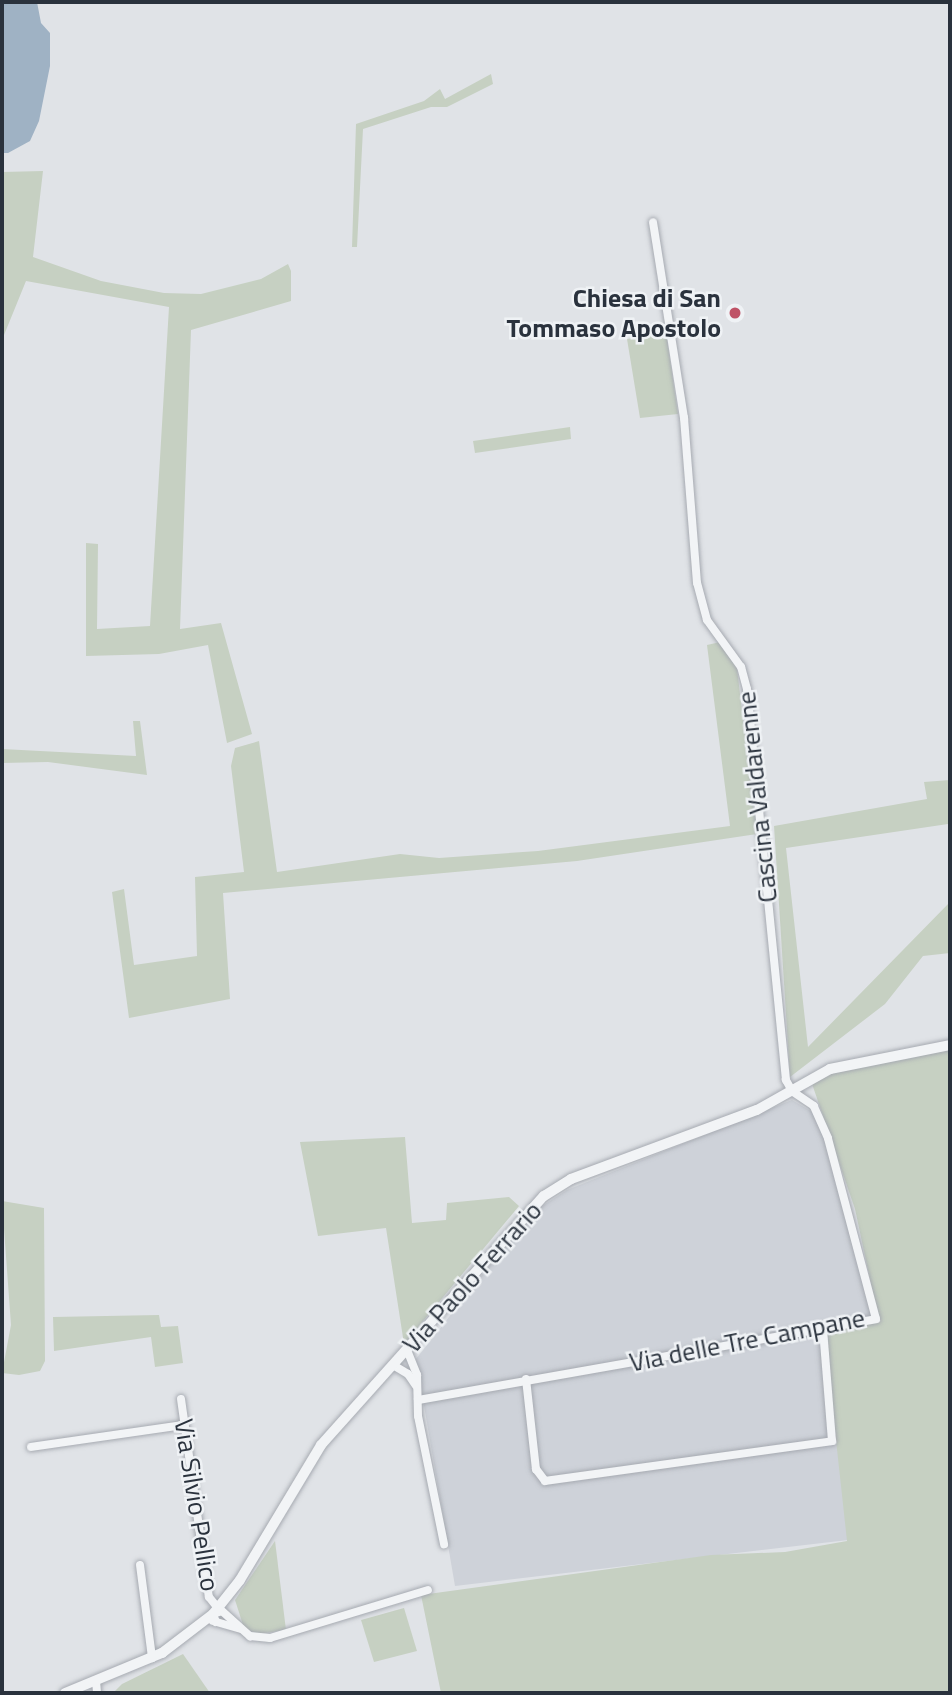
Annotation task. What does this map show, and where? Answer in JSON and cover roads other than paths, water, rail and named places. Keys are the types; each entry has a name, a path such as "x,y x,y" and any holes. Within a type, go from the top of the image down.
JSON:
{"street":[{"name":"Cascina Valdarenne","path":"653,222 684,418 697,583 707,620 741,667 747,689 786,1080 792,1091"},
{"name":"Via Paolo Ferrario","path":"65,1693 152,1658 213,1616 232,1592 321,1445 532,1205 557,1187 757,1110 842,1065 950,1045"},
{"name":"Via delle Tre Campane","path":"418,1400 876,1318 828,1138 814,1106 792,1091"},
{"path":"526,1379 536,1469 545,1480 832,1441 823,1329"},
{"path":"407,1350 444,1544"},
{"path":"393,1365 408,1374 416,1386"},
{"name":"Via Silvio Pellico","path":"181,1399 213,1616"},
{"path":"31,1447 184,1425"},
{"path":"140,1565 152,1658"},
{"path":"213,1616 257,1637 278,1637 428,1590"},
{"path":"232,1592 230,1614 241,1629"},
{"path":"213,1616 230,1614"},
{"path":"96,1681 97,1693"}],"water":[{"path":"2,2 37,2 41,23 50,33 50,66 39,121 30,141 8,153 2,153"}],"place":[{"name":"Chiesa di San Tommaso Apostolo","path":"735,313"}]}
